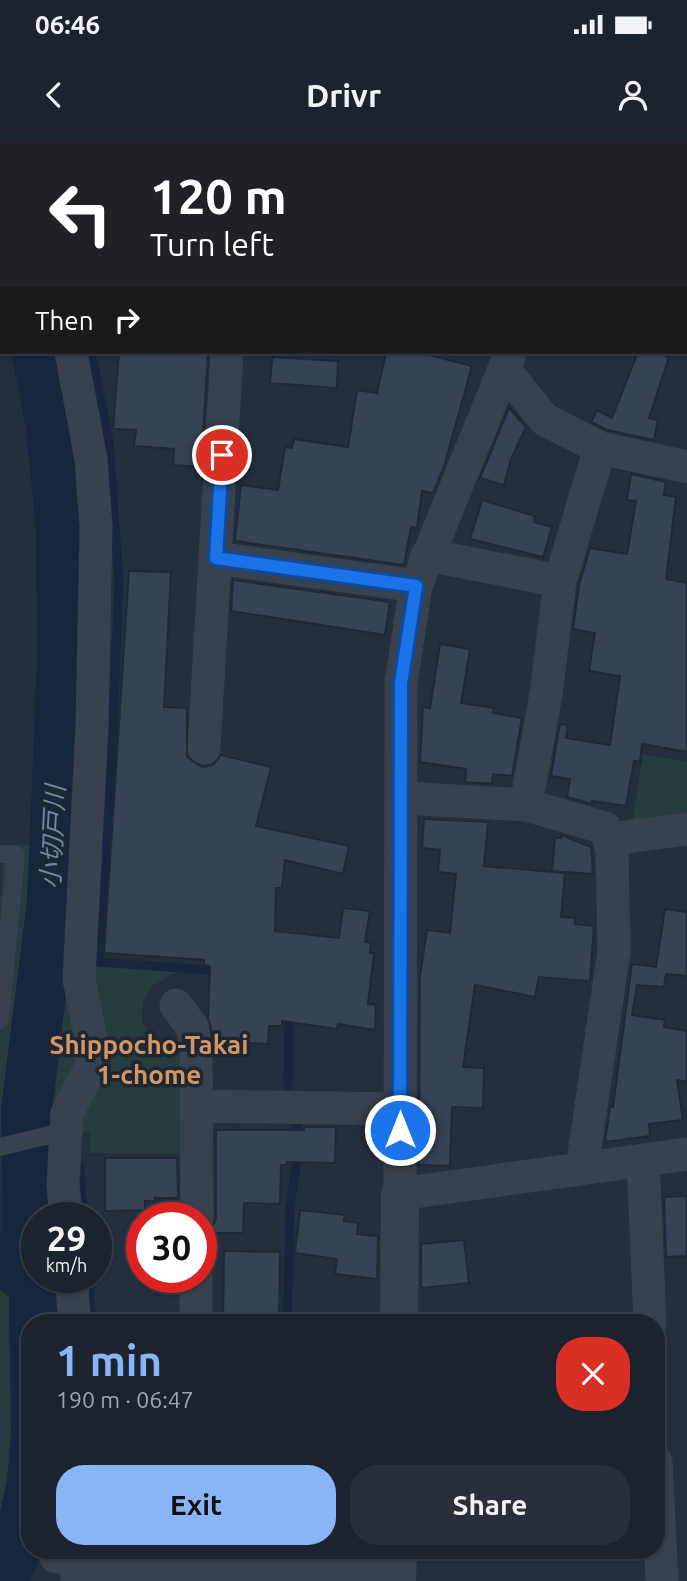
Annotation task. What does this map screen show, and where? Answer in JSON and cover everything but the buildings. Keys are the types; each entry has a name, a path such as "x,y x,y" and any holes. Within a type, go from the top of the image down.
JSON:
{"street":[{"path":"65,1202 63,1131 67,1112 89,1071 93,1050 79,979 86,874 96,527 91,459 71,354"},
{"path":"204,748 228,354"},
{"path":"501,359 544,419 600,448 687,467"},
{"path":"399,1314 401,683 416,586 501,359"},
{"path":"526,805 546,694 560,581 600,448"},
{"path":"427,555 560,581"},
{"path":"216,558 416,586"},
{"path":"402,798 526,805 604,828 609,839 614,951 582,1168"},
{"path":"609,839 687,829"},
{"path":"176,1004 192,1027 196,1049 197,1202"},
{"path":"197,1107 400,1109"},
{"path":"400,1194 687,1154"},
{"path":"643,1160 650,1314"},
{"path":"72,1293 74,1314"},
{"path":"196,1314 197,1293"},
{"path":"661,1559 662,1581"},
{"path":"64,1560 196,1568 397,1569"}],"lane":[{"path":"0,854 16,855 0,1020"},
{"path":"0,1147 63,1131"}],"green space":[{"path":"643,754 687,762 687,817 632,824"},
{"path":"5,845 30,845 27,901 0,1155 0,904"},
{"path":"70,963 176,972 152,986 143,1002 142,1021 148,1033 179,1055 184,1078 191,1154 90,1153 90,1130 48,1144"},
{"path":"0,1289 9,1297 12,1405 9,1459 0,1512"}],"water":[{"name":"小切戸川","path":"11,354 59,354 85,522 70,963 48,1144 50,1202 21,1202 21,1293 58,1293 59,1314 21,1314 21,1559 38,1559 31,1581 0,1581 0,1512 7,1482 11,1439 9,1297 0,1289 0,1233 3,1229 1,1109 27,901 37,659 36,532 26,428"}],"waterway":[{"path":"91,354 109,441 119,581 110,795 98,962 221,971"},
{"path":"288,1085 289,1013"},
{"path":"287,1314 290,1208 297,1158 297,1125"},
{"path":"80,1167 82,1202"},
{"path":"89,1293 91,1314"},
{"path":"72,1566 74,1559"}],"district":[{"name":"Shippocho-Takai 1-chome","path":"149,1060"}],"route":[{"path":"222,455 216,558 416,586 401,683 400,1130"}]}
